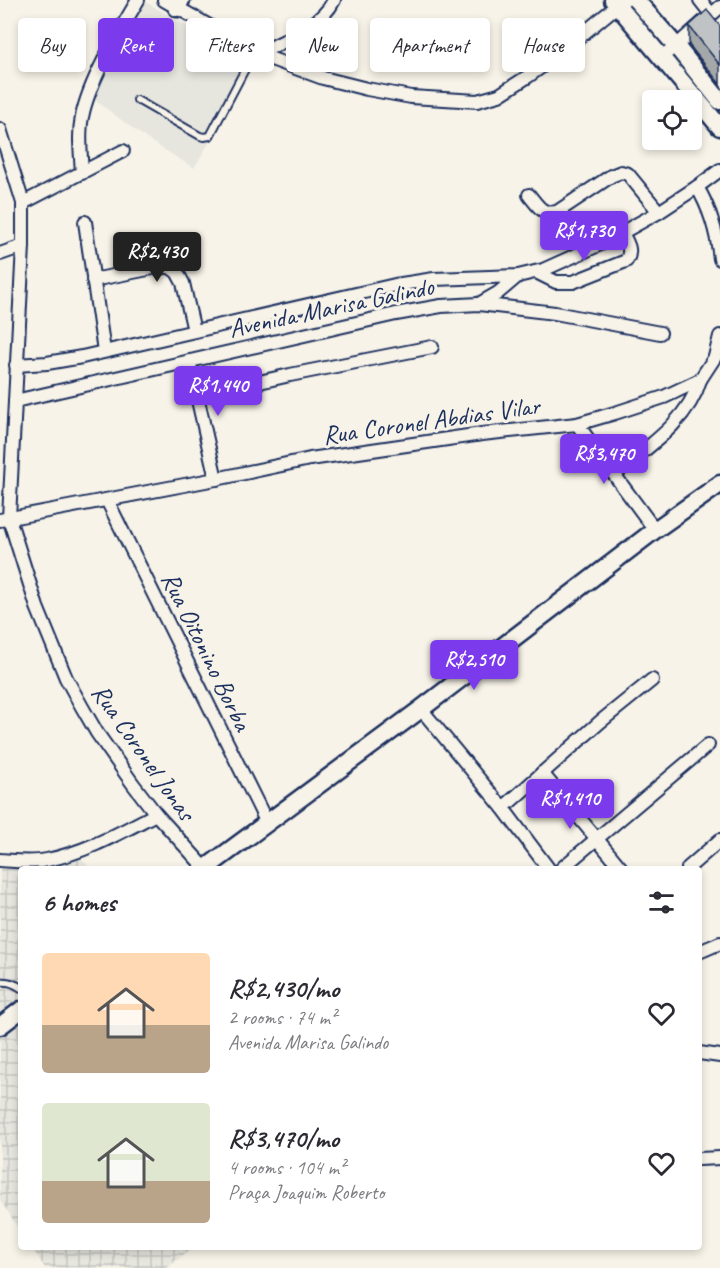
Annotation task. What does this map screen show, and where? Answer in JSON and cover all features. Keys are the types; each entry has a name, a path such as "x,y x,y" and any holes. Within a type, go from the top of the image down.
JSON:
{"street":[{"path":"81,173 82,116 96,77 138,0"},
{"path":"274,44 315,23 329,10 334,0"},
{"path":"636,0 720,101"},
{"path":"661,57 716,11 700,0"},
{"path":"274,60 323,78 367,89 411,97 477,101 499,95 527,77 555,57 619,2 661,57 718,121"},
{"path":"174,3 199,18"},
{"path":"0,129 23,204 15,401 4,519"},
{"path":"23,204 123,151"},
{"name":"Avenida Marisa Galindo","path":"16,365 63,360 415,282 451,278 518,276 536,272 567,260 622,233 659,212 720,170"},
{"path":"529,195 543,211 550,214 557,212 611,176 621,172 628,174 659,212"},
{"path":"697,187 718,229 720,259"},
{"path":"85,222 104,351"},
{"path":"536,272 556,282 573,282 626,261 630,252 622,233"},
{"path":"0,254 23,246"},
{"path":"93,280 158,267 170,267 177,272 183,283 194,330"},
{"path":"478,304 518,276"},
{"name":"Avenida Marisa Galindo","path":"15,401 410,311 441,306 478,304 516,308 576,316 660,333"},
{"path":"615,474 663,435 683,414 692,402 700,380 715,357 720,336"},
{"path":"198,396 432,347"},
{"path":"189,361 216,479"},
{"name":"Rua Coronel Abdias Vilar","path":"4,519 321,457 482,434 577,424 664,397 700,380"},
{"path":"577,424 655,530"},
{"path":"214,866 267,823 421,709 655,530 720,484"},
{"name":"Rua Oitonino Borba","path":"107,500 267,823"},
{"name":"Rua Coronel Jonas","path":"4,519 66,678 97,733 156,814 212,866"},
{"path":"503,808 652,680"},
{"path":"421,709 503,808 546,866"},
{"path":"564,866 708,745"},
{"path":"542,773 619,866"},
{"path":"0,860 45,860 64,856 105,840 156,814"},
{"path":"690,866 720,840"},
{"path":"702,951 720,943"},
{"path":"0,1026 18,1012"},
{"path":"702,1053 720,1056"},
{"path":"702,1159 720,1158"}],"lane":[{"path":"137,100 200,136 210,136 245,72"},
{"path":"0,982 7,981 18,986"}],"shaded area":[{"path":"142,0 173,18 133,18"},
{"path":"174,18 186,25 186,72 245,72 194,168 147,139 92,98 105,72 174,72"},
{"path":"75,852 88,866 46,866"},
{"path":"0,858 34,866 18,866 18,1009 0,1022"},
{"path":"18,1015 18,1227 0,1200 0,1029"},
{"path":"33,1250 190,1250 167,1268 45,1268"}],"building":[{"path":"707,10 720,26 720,65 689,26"}]}
